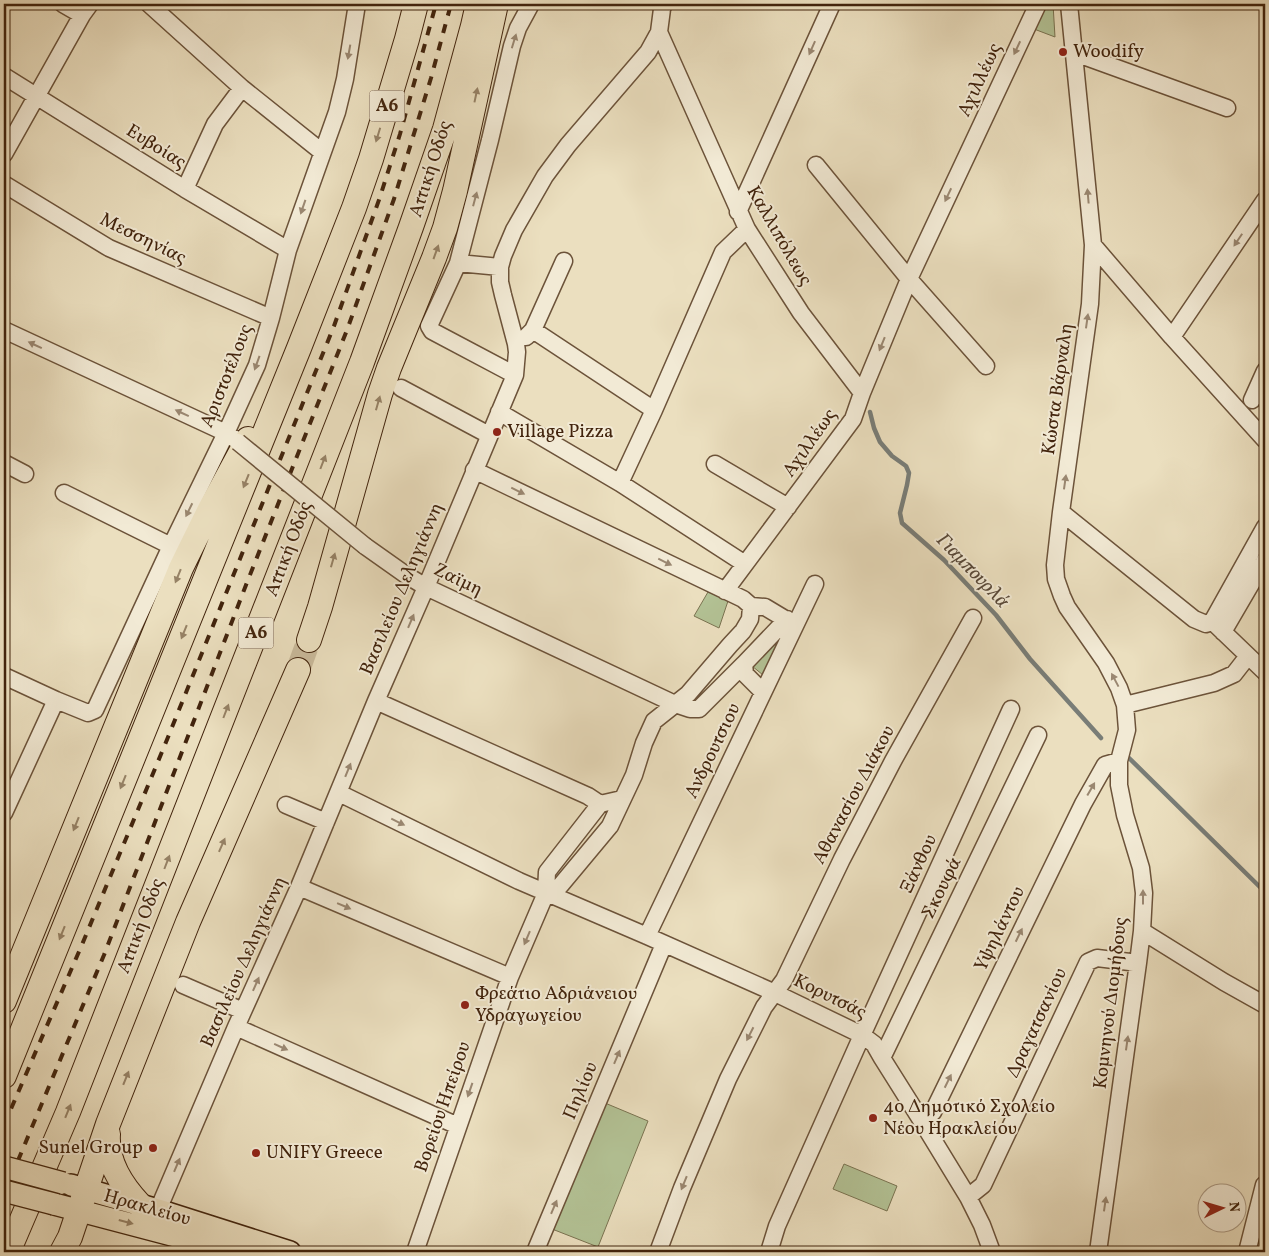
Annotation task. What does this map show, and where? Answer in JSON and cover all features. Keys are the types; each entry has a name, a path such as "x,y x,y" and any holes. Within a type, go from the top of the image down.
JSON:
{"highway":[{"name":"Α6","path":"4,1076 296,357 354,208 407,39 416,4"},
{"name":"Αττική Οδός","path":"8,1252 68,1112 362,362 445,129 478,4"},
{"path":"309,640 380,394 445,228 457,183 496,4"},
{"path":"4,1001 181,568 209,510 262,412 289,343 354,208"},
{"path":"62,1252 70,1237 108,1124 188,922 298,670"},
{"path":"108,1124 107,1140 115,1172 122,1184 149,1207"}],"main road":[{"name":"Ηρακλείου","path":"4,1167 63,1183 82,1200 185,1246 231,1252"},
{"name":"Ηρακλείου","path":"4,1191 54,1204 82,1200 149,1207 290,1252"}],"street":[{"path":"4,154 86,9 63,4"},
{"path":"150,4 242,88 322,152"},
{"name":"Αριστοτέλους","path":"56,700 88,713 95,710 171,546 232,438 271,318 288,250 339,104 358,4"},
{"path":"515,375 432,331 429,326 458,263 512,46 518,28 531,4"},
{"name":"Βασιλείου Δεληγιάννη","path":"149,1207 236,1027 299,887 515,375 516,344 500,282 500,267 514,230 545,176 568,145 648,52 659,32 664,4"},
{"path":"738,212 832,4"},
{"name":"Αχιλλέως","path":"725,591 853,419 909,279 1038,4"},
{"name":"Κώστα Βάρναλη","path":"1069,4 1093,245 1090,304 1055,565 1056,579 1067,607 1106,663 1119,688 1125,705 1127,730 1119,761"},
{"name":"Καλλιπόλεως","path":"659,32 747,229 801,313 862,393"},
{"path":"1074,53 1227,108"},
{"name":"Ευβοίας","path":"4,76 185,189 288,250"},
{"path":"185,189 215,124 242,88"},
{"path":"816,165 909,279 986,366"},
{"name":"Μεσσηνίας","path":"4,184 109,248 271,318"},
{"path":"1172,336 1265,200"},
{"path":"620,483 723,252 747,229"},
{"path":"1093,245 1265,440"},
{"path":"516,344 533,330 564,261"},
{"path":"458,263 500,267"},
{"name":"Ζαϊμη","path":"4,330 232,438 365,546 426,588 675,704 690,709 699,709 744,664"},
{"path":"533,330 654,410"},
{"path":"1252,400 1265,371"},
{"path":"401,388 489,435"},
{"path":"499,412 620,483 745,564"},
{"path":"4,464 24,474"},
{"path":"715,464 788,507"},
{"path":"474,470 743,599 750,606 765,607 791,622 744,664 745,674 763,692"},
{"path":"64,493 171,546"},
{"path":"1061,512 1194,619 1218,627 1265,672"},
{"path":"1218,627 1265,527"},
{"path":"1218,627 1265,560"},
{"name":"Ανδρουτσιου","path":"646,936 763,692 791,622 815,584"},
{"path":"622,800 600,804 547,872 546,893 560,886 610,826 634,775 644,743 654,721 688,694 743,631 750,619 750,606"},
{"name":"Αθανασίου Διάκου","path":"658,1252 682,1188 728,1079 764,1007 784,980 842,859 893,761 973,618"},
{"path":"1125,705 1214,683 1234,674 1248,656"},
{"path":"4,676 56,700 4,813"},
{"path":"376,701 588,796 600,804"},
{"name":"Ξάνθου","path":"770,1252 777,1226 1011,709"},
{"name":"Σκουφά","path":"882,1058 1038,735"},
{"name":"Κομνηνού Διομήδους","path":"1098,1252 1138,962 1144,893 1141,868 1125,815 1119,785 1119,761"},
{"name":"Υψηλάντου","path":"921,1120 933,1112 1082,804 1105,765 1119,761"},
{"name":"Κορυτσάς","path":"339,793 546,893 775,993 862,1035 874,1044 968,1197 982,1225 992,1252"},
{"path":"286,805 326,822"},
{"path":"299,887 510,977"},
{"name":"Βορείου Ηπείρου","path":"415,1252 510,977 546,893"},
{"path":"1142,930 1224,982 1265,1005"},
{"name":"Πηλίου","path":"535,1252 664,944"},
{"name":"Δραγατσανίου","path":"968,1197 983,1185 1088,962 1097,958 1138,962"},
{"path":"183,985 243,1012"},
{"path":"236,1027 458,1126"},
{"path":"1247,1252 1265,1185"}],"green space":[{"path":"1045,4 1053,4 1055,37 1034,29"},
{"path":"708,592 728,601 719,628 694,616"},
{"path":"774,643 777,644 777,647 763,675 752,666"},
{"path":"605,1103 648,1121 598,1247 552,1229"},
{"path":"844,1164 897,1186 887,1211 833,1189"}],"waterway":[{"name":"Γιαμπουρλά","path":"870,412 880,442 892,456 906,466 909,473 900,513 902,523 944,560 996,615 1030,659 1101,738"},
{"name":"Γιαμπουρλά","path":"1127,756 1265,892"}],"tunnel":[{"path":"298,670 309,640"}],"railway":[{"path":"4,1125 81,947 164,747 334,326 380,197 400,134 436,4"},
{"path":"4,1194 104,955 246,585 347,330 394,199 431,78 451,4"}],"place":[{"name":"Woodify","path":"1063,52"},
{"name":"Village Pizza","path":"497,432"},
{"name":"Φρεάτιο Αδριάνειου Υδραγωγείου","path":"465,1005"},
{"name":"4ο Δημοτικό Σχολείο Νέου Ηρακλείου","path":"873,1118"},
{"name":"Sunel Group","path":"153,1148"},
{"name":"UNIFY Greece","path":"256,1153"}]}
